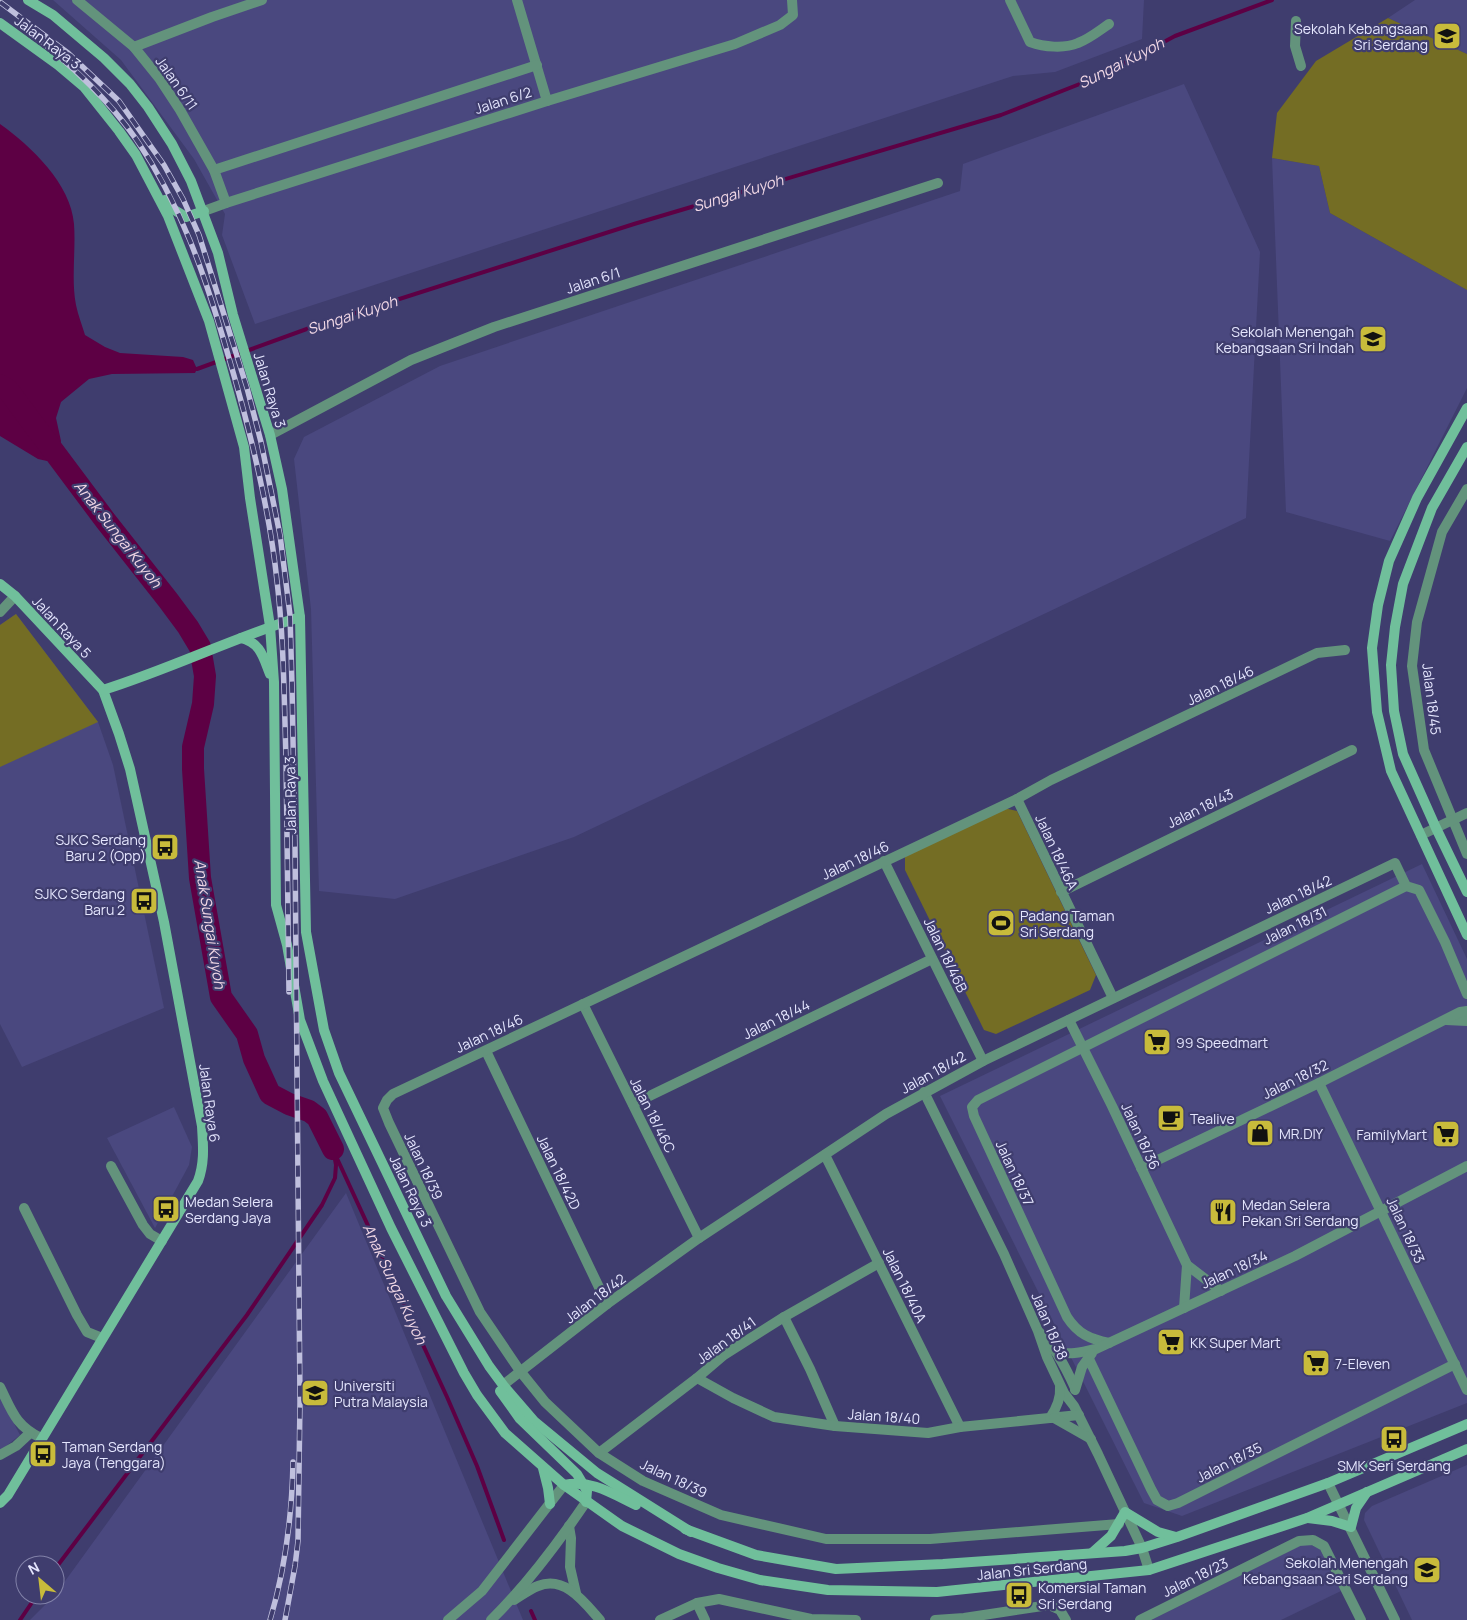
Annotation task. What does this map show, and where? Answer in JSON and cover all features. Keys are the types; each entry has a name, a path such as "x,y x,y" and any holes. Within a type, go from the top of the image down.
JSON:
{"street":[{"name":"Jalan Raya 3","path":"28,0 53,15 104,58 130,84 148,107 172,144 191,181 204,211 218,253 233,315 270,435 282,489 300,617 306,932 324,1030 339,1073 446,1296 488,1366 502,1385 534,1421 596,1473 691,1532"},
{"name":"Jalan 6/11","path":"77,0 134,47 159,78 180,110 214,170 226,203"},
{"path":"134,47 262,0"},
{"path":"517,0 547,101"},
{"name":"Jalan 6/2","path":"204,211 547,101 734,44 780,25 793,15 792,0"},
{"path":"1010,0 1030,42 1040,46 1078,44 1109,24"},
{"path":"1296,21 1295,46 1301,66"},
{"name":"Jalan Raya 3","path":"0,23 58,65 84,87 119,130 136,155 168,216 209,321 244,447 270,626 274,682 276,905 287,945 300,1020 323,1081 391,1228 477,1395 505,1433 564,1485 590,1504"},
{"path":"214,170 537,65"},
{"path":"136,155 171,208 186,217 204,211"},
{"name":"Jalan 6/1","path":"270,435 411,360 494,327 938,184"},
{"path":"1467,408 1417,498 1389,561 1378,605 1372,648 1377,712 1391,771 1467,935"},
{"path":"1467,447 1432,508 1403,584 1395,627 1391,665 1394,710 1403,754 1467,892"},
{"name":"Jalan 18/45","path":"1467,489 1442,532 1416,622 1412,666 1424,750 1467,854"},
{"name":"Jalan Raya 5","path":"0,584 15,596 103,690"},
{"path":"0,612 15,596"},
{"path":"103,690 138,679 270,626 300,617"},
{"path":"241,638 252,641 261,651 274,682"},
{"name":"Jalan 18/46","path":"383,1108 393,1094 1017,798 1317,653 1345,650"},
{"name":"Jalan Raya 6","path":"0,1503 8,1495 198,1181 204,1159 202,1126 166,929 132,778 103,690"},
{"name":"Jalan 18/43","path":"1061,892 1352,750"},
{"name":"Jalan 18/46A","path":"1017,798 1113,998"},
{"path":"1421,835 1467,813"},
{"name":"Jalan 18/46B","path":"884,861 982,1061"},
{"name":"Jalan 18/42","path":"502,1385 607,1304 699,1238 886,1114 924,1092 982,1061 1395,863 1406,886"},
{"path":"1406,886 1420,890 1467,994"},
{"name":"Jalan 18/31","path":"1082,1047 1406,886"},
{"name":"Jalan 18/44","path":"633,1104 932,959"},
{"path":"1463,1012 1467,1002"},
{"name":"Jalan 18/46C","path":"583,1004 699,1238"},
{"name":"Jalan 18/32","path":"1141,1168 1463,1012"},
{"name":"Jalan 18/36","path":"1069,1020 1187,1265 1221,1291"},
{"path":"1445,1020 1467,1021"},
{"name":"Jalan 18/37","path":"1082,1047 978,1100 972,1107 974,1116 1067,1317 1073,1326 1084,1335 1091,1339 1109,1343"},
{"name":"Jalan 18/42D","path":"486,1051 607,1304"},
{"name":"Jalan 18/33","path":"1319,1083 1467,1389"},
{"name":"Jalan 18/38","path":"924,1092 1004,1254 1038,1331 1044,1350 1058,1380 1079,1415 1142,1548 1150,1570"},
{"name":"Jalan 18/39","path":"383,1108 436,1223 480,1312 520,1371 546,1402 599,1453 643,1481 722,1516 826,1539 930,1539 1119,1524"},
{"name":"Jalan 18/40A","path":"825,1155 960,1427"},
{"path":"111,1166 143,1224 150,1234 162,1241"},
{"name":"Jalan 18/34","path":"1096,1349 1295,1256 1467,1166"},
{"path":"24,1208 87,1332 102,1338"},
{"name":"Jalan 18/41","path":"599,1453 724,1355 784,1316 879,1263"},
{"name":"Jalan 18/36","path":"1184,1308 1187,1265"},
{"path":"784,1316 835,1426"},
{"path":"1038,1331 1047,1338 1075,1388"},
{"path":"1054,1350 1062,1354 1070,1354 1096,1349"},
{"path":"1071,1402 1079,1373 1088,1357 1096,1349"},
{"name":"Jalan 18/35","path":"1088,1357 1150,1489 1157,1500 1168,1506 1178,1503 1455,1364"},
{"path":"488,1366 511,1409 569,1467 587,1491 590,1504 570,1526 509,1603 491,1620"},
{"name":"Jalan 18/40","path":"697,1378 733,1398 774,1417 835,1426 928,1433 960,1427 1079,1415"},
{"path":"1058,1380 1060,1398 1052,1418 1091,1440"},
{"path":"0,1387 22,1427 41,1438"},
{"name":"Jalan Sri Serdang","path":"691,1532 756,1555 836,1569 1091,1554 1142,1548 1328,1483 1467,1424"},
{"path":"0,1455 16,1446 30,1433"},
{"name":"Jalan Sri Serdang","path":"590,1504 622,1526 678,1554 760,1580 828,1590 937,1592 1150,1570 1307,1518 1467,1449"},
{"path":"543,1467 550,1504"},
{"path":"448,1620 482,1591 564,1485 582,1483 600,1488 691,1532"},
{"path":"1328,1483 1395,1620"},
{"path":"1350,1527 1356,1508 1367,1492"},
{"path":"1091,1554 1112,1536 1125,1512 1158,1532 1177,1537"},
{"path":"1307,1518 1332,1521 1350,1527"},
{"path":"570,1526 570,1567 576,1593"},
{"name":"Jalan 18/23","path":"1140,1620 1299,1541 1313,1540 1324,1546 1361,1620"},
{"path":"509,1603 540,1585 559,1584 576,1593 600,1620"},
{"path":"660,1620 696,1603 719,1599 812,1619 856,1620"},
{"path":"696,1603 705,1620"},
{"path":"934,1620 965,1619 1049,1605 1060,1610 1066,1620"}],"shaded area":[{"path":"53,0 1144,0 1142,39 1055,72 1013,76 255,324 222,235 225,214 194,159 121,60"},
{"name":"Sekolah Kebangsaan Sri Serdang","path":"1415,0 1467,0 1467,54 1388,18"},
{"path":"1388,18 1467,54 1467,290 1330,213 1319,166 1272,158 1277,113 1316,61"},
{"path":"1184,84 1260,252 1246,518 574,837 395,899 319,891 311,609 294,459 304,437 440,366 960,191 963,164"},
{"path":"0,124 24,143 48,167 66,195 74,224 75,295 85,335 105,347 120,353 183,357 193,360 197,369 195,373 112,374 89,379 61,402 56,418 61,441 57,457 47,461 38,459 0,436"},
{"name":"Sekolah Menengah Kebangsaan Sri Indah","path":"1272,158 1319,166 1330,213 1467,290 1467,388 1390,541 1286,512"},
{"path":"16,614 98,722 113,765 164,1008 22,1067 0,1024 0,625"},
{"path":"16,614 98,722 0,767 0,625"},
{"name":"Padang Taman Sri Serdang","path":"1004,808 1017,811 1096,975 1090,990 996,1034 984,1030 905,870 905,856"},
{"path":"1422,864 1467,959 1467,1403 1182,1516 1144,1503 940,1096"},
{"path":"174,1107 192,1147 189,1165 155,1228 107,1138"},
{"name":"Universiti Putra Malaysia","path":"346,1193 523,1620 30,1620 45,1605 65,1605 65,1581"},
{"path":"0,1397 20,1435 0,1451"},
{"name":"Sekolah Menengah Kebangsaan Seri Serdang","path":"1467,1465 1467,1620 1412,1620 1364,1520 1365,1513 1372,1506"},
{"path":"1301,1545 1311,1545 1320,1549 1341,1591 1281,1620 1151,1620"}],"waterway":[{"name":"Sungai Kuyoh","path":"197,369 315,326 634,224 1001,115 1100,76 1175,36 1272,0"},
{"name":"Anak Sungai Kuyoh","path":"0,385 8,390 105,520 168,600 200,647 205,676 203,704 193,747 193,769 200,878 221,997 247,1034 254,1059 270,1094 289,1104 309,1111 317,1117 333,1149"},
{"path":"65,1556 247,1315 322,1205 335,1178 336,1165 333,1149"},
{"name":"Anak Sungai Kuyoh","path":"335,1154 447,1397 477,1466 504,1540"},
{"path":"20,1620 30,1605"},
{"name":"Anak Sungai Kuyoh","path":"531,1611 535,1620"}],"railway":[{"path":"0,2 68,53 119,101 164,165 183,199 199,235 247,388 261,442 280,535 290,615 292,685 300,1402 298,1541 285,1620"},
{"path":"26,29 71,67 99,94 124,123 152,164 178,214 200,266 218,320 242,405 269,523 281,625 286,758 289,992"},
{"path":"270,1620 280,1582 287,1542 293,1462"}],"place":[{"name":"Sekolah Kebangsaan Sri Serdang","path":"1447,36"},
{"name":"Sekolah Menengah Kebangsaan Sri Indah","path":"1373,339"},
{"name":"SJKC Serdang Baru 2 (Opp)","path":"165,847"},
{"name":"SJKC Serdang Baru 2","path":"144,901"},
{"name":"Padang Taman Sri Serdang","path":"1001,923"},
{"name":"99 Speedmart","path":"1157,1042"},
{"name":"Tealive","path":"1171,1118"},
{"name":"MR.DIY","path":"1260,1133"},
{"name":"FamilyMart","path":"1446,1134"},
{"name":"Medan Selera Serdang Jaya","path":"166,1209"},
{"name":"Medan Selera Pekan Sri Serdang","path":"1223,1212"},
{"name":"KK Super Mart","path":"1171,1342"},
{"name":"7-Eleven","path":"1316,1363"},
{"name":"Universiti Putra Malaysia","path":"315,1393"},
{"name":"SMK Seri Serdang","path":"1394,1439"},
{"name":"Taman Serdang Jaya (Tenggara)","path":"43,1454"},
{"name":"Sekolah Menengah Kebangsaan Seri Serdang","path":"1427,1570"},
{"name":"Komersial Taman Sri Serdang","path":"1019,1595"}]}
